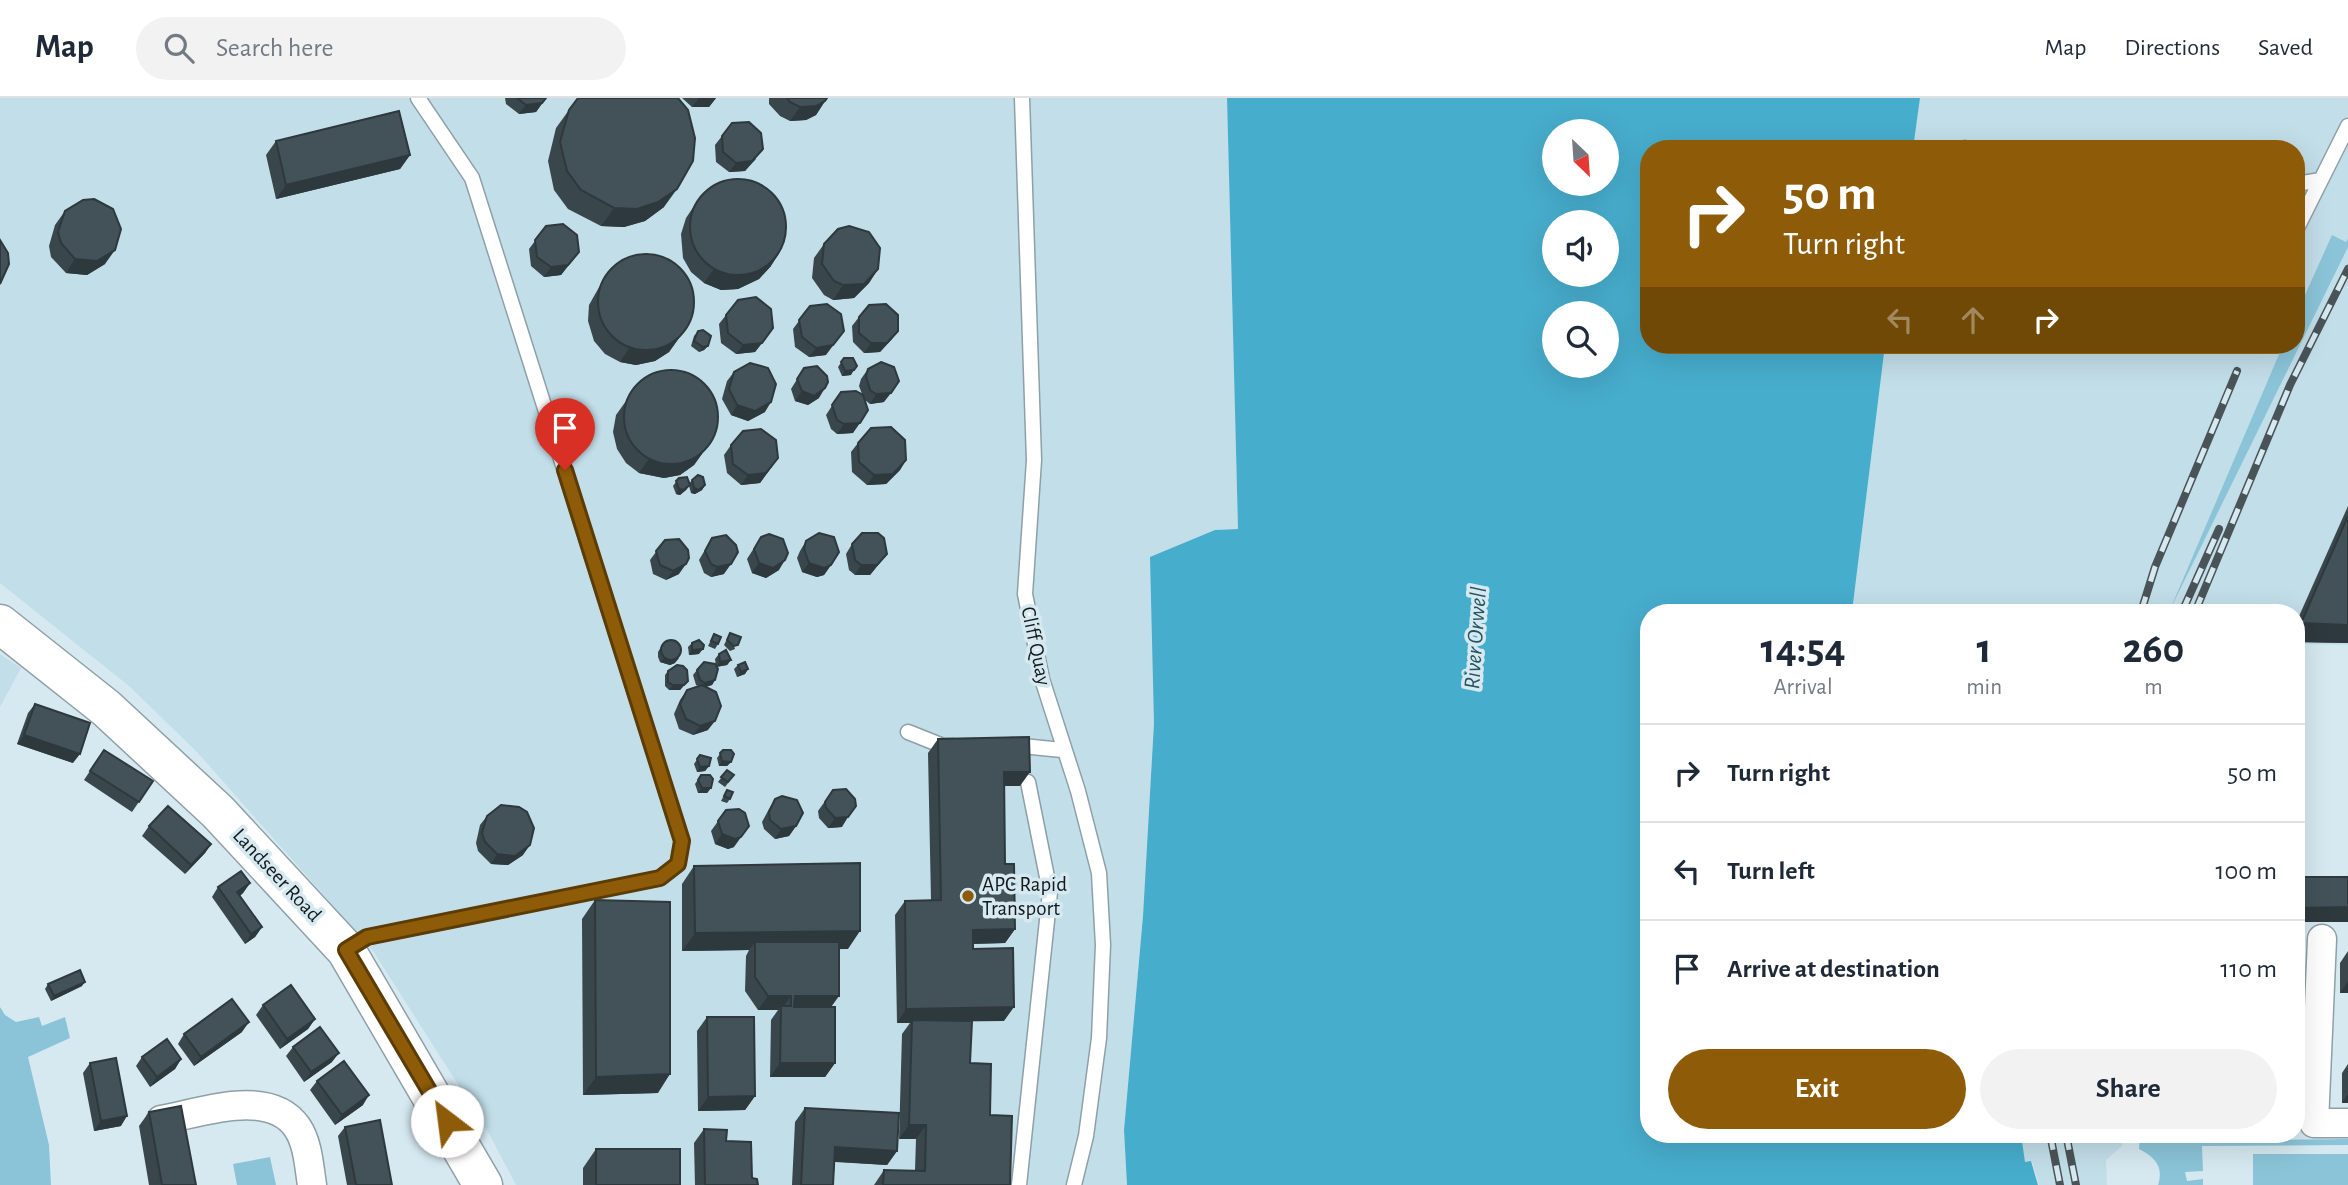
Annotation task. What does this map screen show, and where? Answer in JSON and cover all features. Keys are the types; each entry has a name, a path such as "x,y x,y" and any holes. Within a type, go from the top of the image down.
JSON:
{"street":[{"name":"Landseer Road","path":"0,624 106,708 208,803 346,950 483,1185"},
{"path":"2322,939 2314,1123 2348,1124"},
{"path":"161,1120 249,1105 277,1110 296,1126 306,1146 312,1185"}],"lane":[{"path":"346,950 367,937 660,878 678,864 682,841 472,178 418,98"},
{"name":"Cliff Quay","path":"1022,98 1034,460 1025,594 1042,679 1062,750 1078,790 1099,873 1103,945 1099,1038 1086,1136 1074,1185"},
{"path":"2305,211 2348,125"},
{"path":"2305,182 2320,180"},
{"path":"908,732 943,746 970,746"},
{"path":"998,745 1062,750"},
{"path":"1019,1185 1050,892 1028,782"}],"shaded area":[{"path":"0,98 1227,98 1238,529 1215,530 1154,723 1143,916 1124,1130 1127,1185 516,1185 487,1130 373,951 197,752 129,686 0,583"},
{"path":"1920,98 2348,98 2348,645 2305,644 2305,604 1853,604 1884,354 2305,354 2305,140 1914,140"},
{"path":"2332,235 2346,242 2348,239 2348,247 2305,335 2305,295"},
{"path":"2279,354 2296,354 2173,604"},
{"path":"0,654 21,668 0,707"},
{"path":"0,1007 5,1015 16,1022 39,1017 42,1026 65,1017 70,1038 28,1057 49,1145 51,1185 0,1185"},
{"path":"2348,1139 2348,1145 2202,1146 2203,1171 2185,1172 2187,1181 2203,1179 2203,1185 2158,1185 2160,1173 2157,1163 2139,1149 2139,1143 2305,1143 2305,1140"},
{"path":"2022,1143 2122,1143 2106,1160 2107,1185 2039,1185 2032,1161 2025,1163"},
{"path":"2253,1154 2348,1154 2348,1185 2253,1185"},
{"path":"270,1157 276,1185 237,1185 233,1164"}],"water":[{"name":"River Orwell","path":"1227,98 1920,98 1914,140 1640,140 1640,354 1884,354 1853,604 1640,604 1640,1143 2022,1143 2025,1162 2031,1161 2038,1185 1127,1185 1124,1130 1143,916 1154,723 1150,557 1215,530 1238,529"}],"building":[{"path":"517,98 546,98 542,103 526,105"},
{"path":"578,98 678,98 688,110 695,138 693,161 677,189 658,202 637,209 614,208 581,190 567,171 560,142 569,110"},
{"path":"787,98 827,98 816,106 800,107"},
{"path":"399,111 410,155 286,185 276,141"},
{"path":"749,122 761,133 763,149 752,161 736,163 723,152 722,136 732,123"},
{"path":"738,179 756,183 772,193 782,209 786,227 782,245 772,261 756,271 738,275 720,271 704,261 694,245 690,227 694,209 704,193 720,183"},
{"path":"94,199 113,209 121,229 115,250 97,261 75,259 61,243 58,232 65,211 83,200"},
{"path":"563,224 577,235 579,252 568,265 551,267 537,257 535,240 546,226"},
{"path":"849,226 869,232 880,248 878,269 864,284 843,285 834,281 822,264 824,244 838,229"},
{"path":"0,240 8,253 9,264 0,284"},
{"path":"646,254 664,258 680,268 690,284 694,302 690,320 680,336 664,346 646,350 628,346 612,336 602,320 598,302 602,284 612,268 628,258"},
{"path":"756,297 771,309 773,328 762,343 743,345 728,333 726,315 738,300"},
{"path":"827,304 841,314 844,331 833,345 816,348 802,337 799,320 810,306"},
{"path":"886,304 898,315 898,331 887,343 871,343 859,333 859,317 869,305"},
{"path":"703,330 711,336 708,346 703,347 694,341 698,331"},
{"path":"844,358 853,358 857,366 854,370 845,371 841,362"},
{"path":"881,362 894,367 899,381 891,393 876,394 870,390 866,376 868,369"},
{"path":"750,363 768,368 776,384 771,402 755,411 737,405 729,389 734,372"},
{"path":"817,366 827,376 828,382 825,388 814,396 802,391 797,379 804,368"},
{"path":"671,370 689,374 704,384 714,399 718,417 714,435 704,450 689,460 671,464 653,460 638,450 628,435 624,417 628,399 638,384 653,374"},
{"path":"856,391 863,395 868,410 860,423 844,424 837,420 832,405 841,392"},
{"path":"891,427 905,440 906,460 893,474 874,475 859,462 858,443 871,428"},
{"path":"761,429 776,440 778,458 766,473 748,475 733,464 731,445 743,431"},
{"path":"698,475 703,477 705,485 699,490 694,488 692,480"},
{"path":"687,477 690,485 683,490 679,489 676,481"},
{"path":"2348,516 2348,625 2305,623 2305,614"},
{"path":"819,533 834,537 839,552 831,565 824,568 809,563 804,549 806,541"},
{"path":"862,533 878,533 884,538 887,554 877,565 861,565 855,560 852,544"},
{"path":"769,534 783,539 788,553 785,560 773,568 759,563 754,549 761,537"},
{"path":"726,535 736,545 738,552 731,564 717,567 711,564 705,551 712,538"},
{"path":"679,539 688,550 689,558 686,564 673,571 660,565 656,551 665,540"},
{"path":"730,633 741,637 738,645 734,646 727,640"},
{"path":"714,634 721,637 718,644 711,641"},
{"path":"671,640 678,643 681,650 678,657 671,660 664,657 661,650 664,643"},
{"path":"699,640 704,645 703,649 692,650 692,643"},
{"path":"726,650 731,660 720,662 719,654"},
{"path":"704,662 715,664 718,669 715,680 705,683 700,680 697,670"},
{"path":"745,662 748,669 741,672 738,665"},
{"path":"677,665 687,670 688,681 684,685 668,682 668,671"},
{"path":"702,685 716,692 721,706 715,721 700,726 686,719 680,704 687,690"},
{"path":"35,704 90,723 80,754 24,735"},
{"name":"APC Rapid Transport","path":"1029,737 1030,772 1004,772 1005,864 1014,864 1015,929 973,930 973,949 1013,948 1014,1007 906,1009 905,901 941,900 938,739"},
{"path":"104,750 153,781 139,802 90,771"},
{"path":"723,750 731,750 734,754 731,762 722,761 720,753"},
{"path":"700,755 711,758 709,766 700,767 697,759"},
{"path":"727,770 734,775 728,782 721,777"},
{"path":"701,775 710,775 713,779 711,788 702,788 698,780"},
{"path":"846,789 855,799 856,806 848,817 835,818 826,808 825,802 833,790"},
{"path":"727,790 733,792 730,799 724,796"},
{"path":"782,796 797,800 803,813 796,826 781,829 770,820 769,812 775,799"},
{"path":"501,805 519,807 527,812 534,828 530,845 515,856 497,854 485,842 482,833 487,816"},
{"path":"168,806 211,844 191,865 149,826"},
{"path":"739,809 745,813 749,826 741,837 735,839 722,834 718,821 726,810"},
{"path":"860,863 860,931 695,933 694,866"},
{"path":"241,871 250,883 237,892 262,927 251,934 218,887"},
{"path":"2305,877 2348,877 2348,907 2305,908"},
{"path":"595,900 670,902 670,1074 596,1077"},
{"path":"755,942 839,942 839,996 795,996 794,1007 835,1007 835,1063 780,1063 781,1006 791,1006 791,996 768,996 755,977"},
{"path":"80,970 85,982 54,996 48,984"},
{"path":"291,985 315,1019 287,1039 263,1005"},
{"path":"232,999 249,1022 201,1057 184,1034"},
{"path":"707,1017 754,1017 755,1096 708,1097"},
{"path":"912,1020 972,1021 970,1063 991,1064 990,1115 1012,1116 1010,1185 883,1185 884,1170 925,1171 926,1125 909,1125"},
{"path":"320,1027 339,1053 311,1072 293,1047"},
{"path":"167,1039 181,1059 157,1077 142,1057"},
{"path":"116,1058 127,1116 101,1121 90,1063"},
{"path":"344,1061 369,1095 342,1115 317,1081"},
{"path":"181,1106 196,1185 162,1185 149,1112"},
{"path":"805,1108 899,1113 897,1151 835,1147 833,1185 801,1185"},
{"path":"380,1120 392,1185 356,1185 345,1127"},
{"path":"704,1129 727,1130 726,1141 751,1142 752,1178 757,1179 758,1185 705,1185"},
{"path":"596,1149 680,1149 680,1185 596,1185"}],"railway":[{"path":"2198,604 2290,385 2348,269"},
{"path":"2143,604 2155,567 2237,371"},
{"path":"2186,604 2219,529"},
{"path":"2052,1143 2060,1185"},
{"path":"2068,1143 2076,1185"}],"place":[{"name":"APC Rapid Transport","path":"968,896"}],"route":[{"path":"447,1121 346,950 367,937 660,878 678,864 682,841 565,470"}]}
